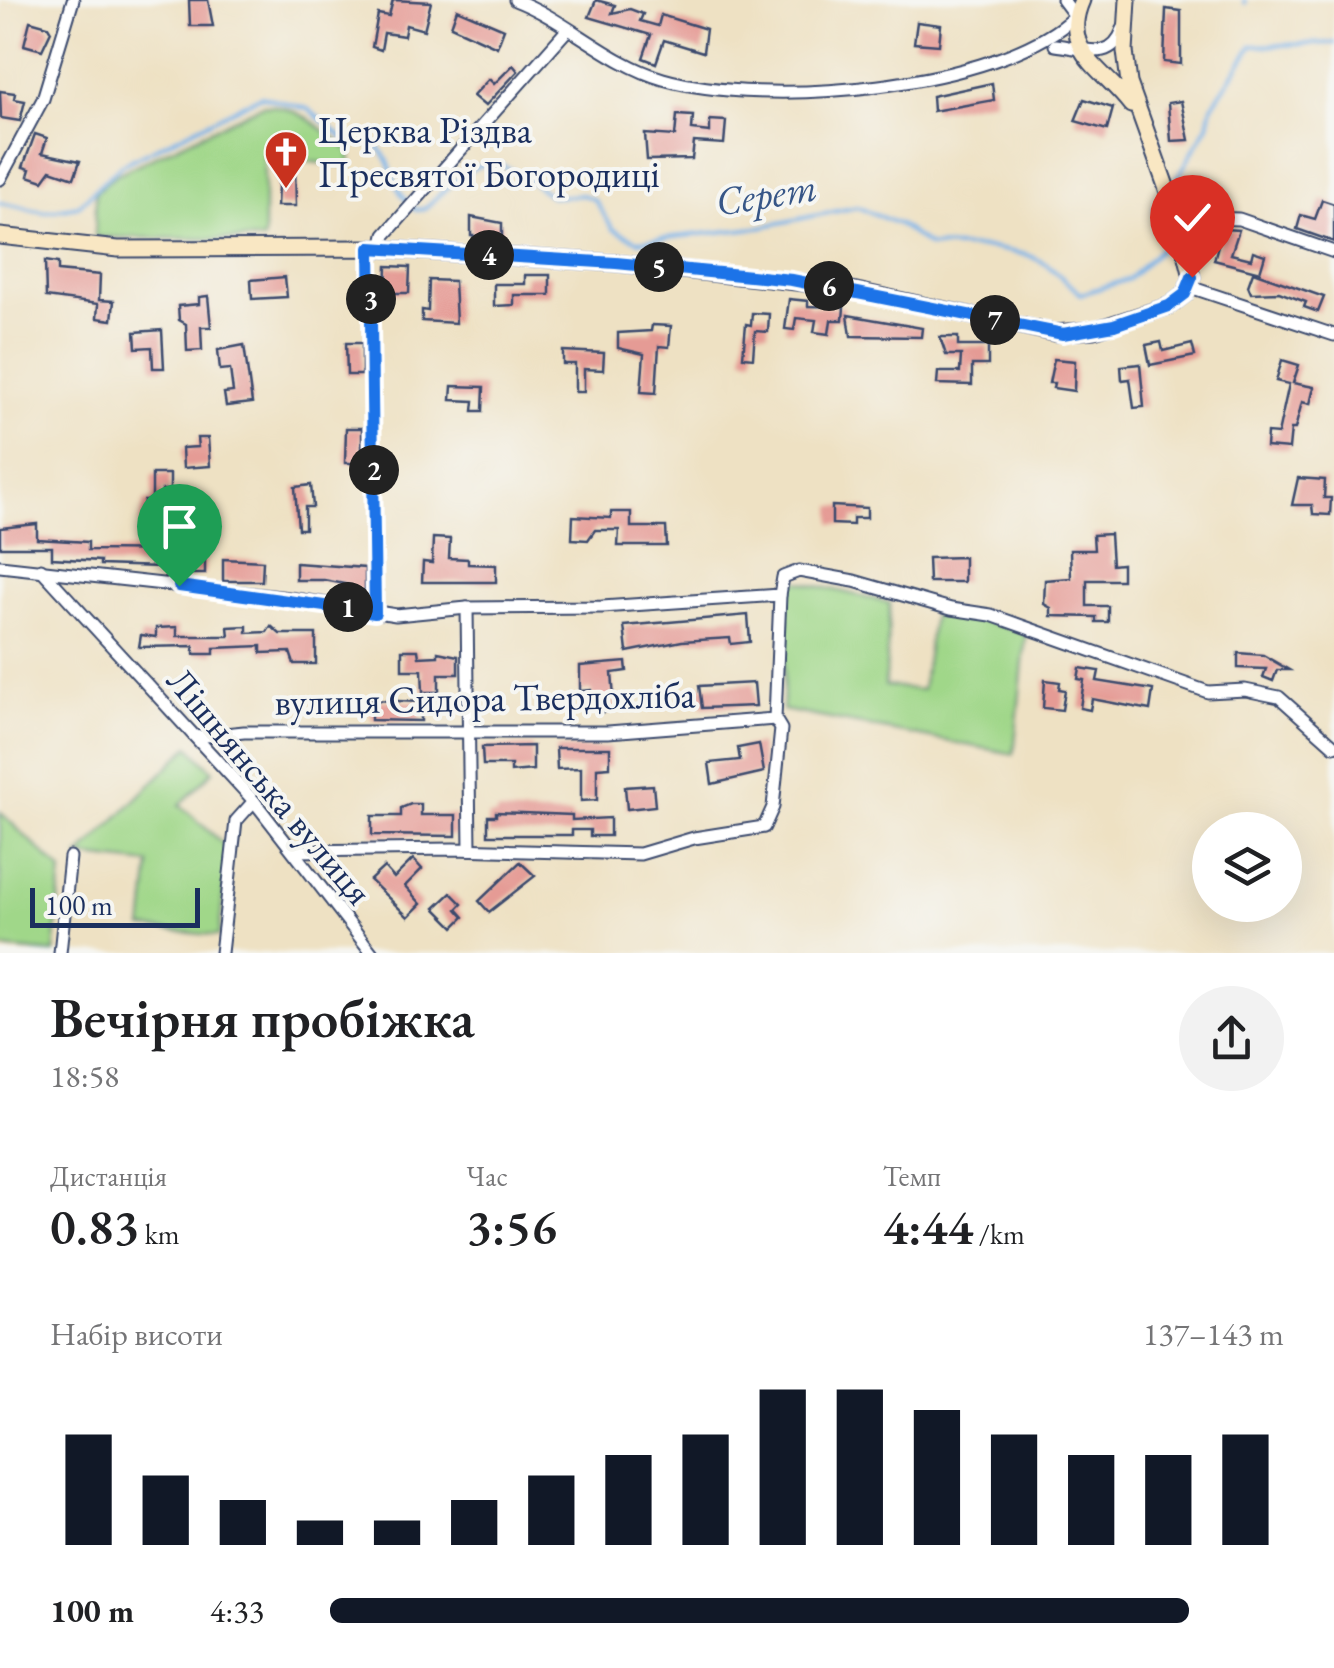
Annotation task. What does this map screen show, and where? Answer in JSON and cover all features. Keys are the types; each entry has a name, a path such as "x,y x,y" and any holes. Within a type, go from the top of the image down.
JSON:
{"main road":[{"path":"1082,0 1075,16 1074,34 1080,48 1136,112"},
{"path":"0,236 118,248 376,248 616,263 792,280 1063,334 1114,325 1179,300 1190,288 1192,268 1178,218 1136,112 1127,69 1125,0"}],"street":[{"path":"0,179 43,99 74,0"},
{"path":"515,0 660,78 756,92 810,93 928,79 1039,42 1075,16 1063,0"},
{"path":"1039,42 1112,50 1125,24"},
{"path":"375,613 376,248 568,29"},
{"path":"1055,44 1094,65"},
{"path":"1178,218 1239,219 1334,252"},
{"path":"1190,288 1334,335"},
{"path":"0,566 289,598 375,613 629,606 780,595"},
{"name":"Лішнянська вулиця","path":"41,570 254,801 372,953"},
{"path":"294,851 470,849 640,854 694,838 764,828 773,807 781,729 775,720 780,595 783,576 799,572 866,584 951,609 991,614 1208,692 1245,690 1278,697 1334,746"},
{"path":"467,608 470,849"},
{"name":"вулиця Сидора Твердохліба","path":"196,737 244,732 608,732 775,720"},
{"path":"221,953 236,821 254,801"},
{"path":"60,953 70,857"}],"green space":[{"path":"263,105 288,109 310,120 350,151 351,166 264,157 264,240 95,237 96,192 115,175"},
{"path":"793,580 890,603 885,686 922,690 933,615 988,622 1026,633 1014,754 783,710 787,593"},
{"path":"189,746 213,771 180,805 228,848 219,936 143,928 150,864 79,856"},
{"path":"0,812 62,871 54,953 0,948"}],"building":[{"path":"189,0 208,0 213,26 190,26"},
{"path":"393,0 431,2 424,30 406,25 404,36 384,33 381,50 372,47 378,14 389,16"},
{"path":"596,0 615,5 612,13 630,9 643,14 640,21 658,26 661,15 706,29 703,52 664,40 656,63 643,58 651,35 589,17"},
{"path":"457,9 504,29 497,47 451,26"},
{"path":"1166,9 1181,11 1181,64 1164,62"},
{"path":"30,21 48,26 51,31 42,50 24,45"},
{"path":"917,22 941,25 939,45 914,43"},
{"path":"513,65 518,71 485,106 473,96 489,79 494,84"},
{"path":"992,83 994,100 933,111 932,96"},
{"path":"0,91 15,93 14,99 25,101 20,121 1,118"},
{"path":"1084,99 1113,108 1107,130 1075,121"},
{"path":"1181,101 1189,140 1171,141 1168,103"},
{"path":"677,115 693,116 692,130 710,132 710,120 726,121 724,144 694,142 692,159 647,160 645,134 675,136"},
{"path":"35,134 47,138 42,153 80,161 74,178 51,170 43,181 28,176 30,169 23,167"},
{"name":"Церква Різдва Пресвятої Богородиці","path":"279,166 295,166 296,206 277,206"},
{"path":"1322,200 1334,204 1334,242 1297,229 1301,215 1315,219"},
{"path":"471,217 502,223 502,236 471,236"},
{"path":"1191,227 1239,230 1231,254 1251,259 1253,251 1265,255 1260,272 1214,260 1220,238 1211,235 1212,230 1193,231"},
{"path":"45,261 58,263 58,271 100,275 99,300 114,301 112,320 97,318 98,304 46,297"},
{"path":"387,266 410,267 409,293 386,293"},
{"path":"1253,272 1324,297 1318,312 1304,307 1306,302 1279,292 1251,293 1248,286"},
{"path":"525,275 550,275 550,295 514,295 514,305 494,306 494,284 525,284"},
{"path":"285,277 287,297 252,299 251,280"},
{"path":"429,280 454,281 456,323 422,321 422,310 428,311"},
{"path":"208,296 211,327 201,327 202,350 187,351 186,324 179,320 178,306 199,304 199,297"},
{"path":"789,299 808,301 808,306 844,307 843,320 831,320 829,334 814,332 816,320 796,318 794,330 785,329"},
{"path":"752,313 769,314 768,332 755,331 753,358 743,357 746,324 751,325"},
{"path":"848,315 922,328 921,337 851,336"},
{"path":"652,325 671,326 669,347 659,346 656,393 641,392 644,354 618,348 618,333 651,331"},
{"path":"162,330 164,368 153,368 152,347 136,348 135,332"},
{"path":"940,337 958,337 958,346 988,346 988,365 972,365 972,385 937,384 938,372 960,372 961,355 946,355"},
{"path":"1161,342 1163,351 1192,344 1195,356 1150,365 1146,345"},
{"path":"346,343 362,343 362,375 347,375"},
{"path":"244,345 252,403 226,406 224,393 233,392 230,369 220,370 218,350"},
{"path":"563,351 604,353 603,370 584,369 584,392 575,392 575,364 563,364"},
{"path":"1054,359 1075,361 1074,391 1053,388 1054,383 1049,383"},
{"path":"1282,360 1299,365 1293,383 1314,387 1310,404 1302,402 1295,429 1291,429 1289,449 1266,447 1267,433 1278,434 1289,384 1276,381"},
{"path":"1140,364 1144,407 1134,408 1130,379 1122,380 1121,366"},
{"path":"452,386 484,387 483,411 473,411 474,401 451,400"},
{"path":"346,428 362,428 362,457 357,457 357,463 345,463"},
{"path":"197,438 208,438 210,466 183,468 182,448 198,447"},
{"path":"152,474 170,474 170,490 162,490 163,524 139,524 144,501 152,501"},
{"path":"1298,478 1325,480 1324,498 1331,498 1330,515 1313,514 1312,505 1292,505"},
{"path":"311,485 313,507 305,507 305,529 298,529 295,487"},
{"path":"832,506 867,508 867,518 853,518 853,525 832,524"},
{"path":"611,512 631,512 631,527 666,527 667,546 618,546 619,530 595,530 588,540 572,539 573,516 611,518"},
{"path":"37,524 37,539 88,542 88,550 205,553 205,574 193,574 193,568 100,565 100,561 52,558 52,547 0,547 0,528"},
{"path":"1110,534 1112,565 1122,564 1122,580 1087,580 1087,606 1108,606 1108,622 1096,622 1096,617 1051,616 1051,608 1044,604 1045,580 1071,578 1070,550 1094,550 1093,535"},
{"path":"433,538 450,539 449,558 468,559 468,564 496,565 496,582 422,582 423,562 432,563"},
{"path":"964,557 964,582 929,582 928,558"},
{"path":"223,559 263,561 262,581 223,581"},
{"path":"296,563 365,568 365,590 350,591 350,585 324,580 296,580"},
{"path":"748,615 750,642 731,644 730,638 682,641 627,652 624,626"},
{"path":"247,626 247,633 267,632 271,626 280,634 316,634 316,664 294,664 290,652 261,653 261,646 214,648 214,654 194,654 194,646 139,647 141,635 156,637 156,628 177,627 177,636 229,636 228,627"},
{"path":"402,650 418,650 419,657 438,656 438,652 458,656 458,674 439,674 439,692 423,692 422,670 402,670"},
{"path":"1238,653 1263,655 1289,670 1277,670 1273,681 1263,677 1266,669 1238,668"},
{"path":"626,662 627,671 612,673 615,711 596,713 591,690 580,691 580,666"},
{"path":"1080,668 1099,671 1097,681 1153,690 1150,710 1092,699 1090,710 1080,708 1084,680 1078,679"},
{"path":"1045,680 1060,682 1059,689 1065,690 1062,710 1043,708"},
{"path":"754,683 756,706 702,708 699,686"},
{"path":"371,700 421,702 421,721 371,720"},
{"path":"759,744 764,772 712,784 709,763 740,760 738,748"},
{"path":"533,746 533,770 511,772 511,765 483,765 482,747"},
{"path":"556,748 610,748 610,767 597,768 597,800 581,801 581,768 557,769"},
{"path":"653,785 655,806 627,809 625,787"},
{"path":"421,804 421,815 456,815 456,836 372,835 372,816 401,816 401,808"},
{"path":"496,812 572,815 572,820 610,818 610,836 590,836 590,830 572,830 572,835 488,835 488,816 496,816"},
{"path":"413,859 422,869 405,886 421,904 408,917 370,880 384,867 394,878"},
{"path":"520,862 535,876 489,912 479,901"},
{"path":"451,893 462,904 457,909 464,917 454,927 435,908"}],"waterway":[{"name":"Серет","path":"1177,179 1208,125 1212,106 1252,46 1334,43"},
{"name":"Серет","path":"0,203 44,212 78,206 121,165 261,96 308,109 350,143 376,145 388,160 400,192 416,210 424,209 459,178 485,164 513,170 552,197 583,195 595,200 613,229 638,241 755,228 857,207 898,224 929,246 991,248 1028,255 1046,264 1081,294 1129,279 1162,247 1154,208 1161,200"}],"place":[{"name":"Церква Різдва Пресвятої Богородиці","path":"286,190"}],"route":[{"path":"179,586 289,598 375,613 370,248 616,263 792,280 904,299 1063,334 1114,325 1169,306 1190,288 1192,277"}]}
